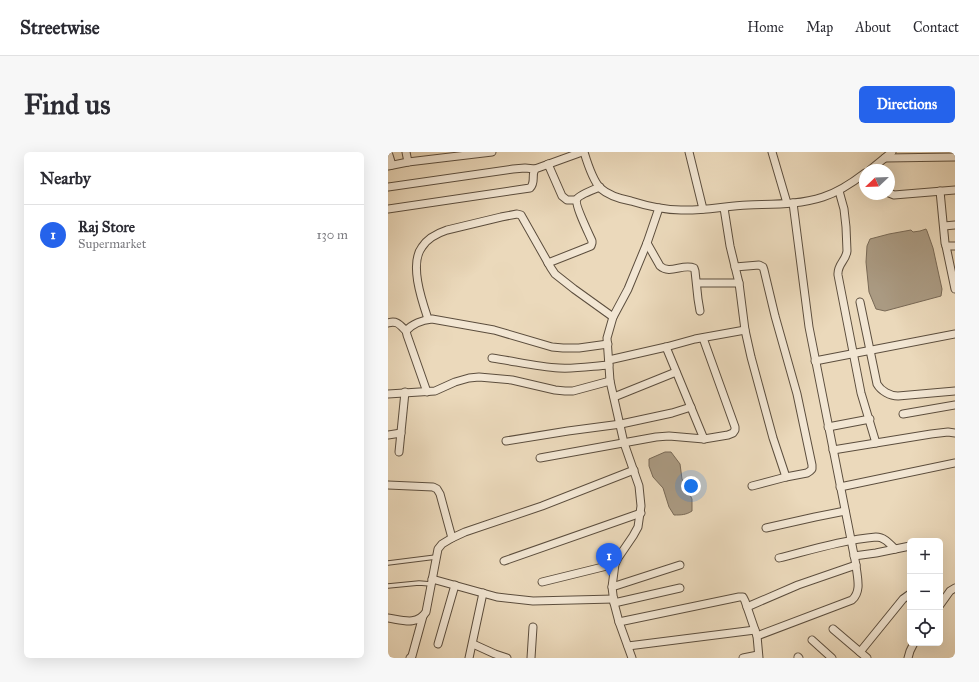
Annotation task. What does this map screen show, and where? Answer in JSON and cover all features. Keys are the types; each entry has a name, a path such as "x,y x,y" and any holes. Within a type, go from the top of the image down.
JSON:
{"street":[{"path":"388,152 390,165 449,155 492,152"},
{"path":"406,152 408,162"},
{"path":"388,187 513,169 535,169 583,152 592,175 600,187 611,194 626,200 658,208 682,210 807,202 839,191 859,177"},
{"path":"689,152 703,209"},
{"path":"628,646 756,633 852,600 857,594 858,588 856,565 815,361 790,203 772,152"},
{"path":"882,164 889,154 955,157"},
{"path":"548,164 562,196 567,200 576,200 580,196 600,187"},
{"path":"388,209 530,188 534,182 533,172 535,169"},
{"path":"895,195 955,190"},
{"path":"839,191 844,209 847,254 839,267 838,275 861,393 876,443"},
{"path":"940,191 945,242 955,289"},
{"path":"548,263 591,246 592,243 578,209 576,200"},
{"path":"632,658 619,622 612,587 615,564 638,527 641,506 639,486 624,443 621,424 610,381 607,338 613,317 628,290 647,243 658,208"},
{"path":"724,208 730,246 739,283 745,330 751,357 773,438 786,477"},
{"path":"428,319 418,282 417,260 421,248 426,242 440,232 500,216 517,214 521,215 555,274 613,317"},
{"path":"944,226 955,225"},
{"path":"647,243 663,269 667,270 688,266 694,268 700,311"},
{"path":"946,246 955,246"},
{"path":"735,267 759,265 763,267 797,394 812,469 807,473 752,486"},
{"path":"697,283 739,283"},
{"path":"860,302 877,384 882,390 894,396 955,391"},
{"path":"406,331 411,326 428,319 432,319 494,330 552,347 579,348 608,344"},
{"path":"388,323 393,321 396,322 406,331 427,392"},
{"path":"492,358 550,368 573,368 609,362 695,339 745,330"},
{"path":"815,361 955,334"},
{"path":"540,458 669,436 704,439 733,433 735,427 703,338"},
{"path":"666,347 704,439"},
{"path":"614,397 676,372"},
{"path":"388,394 435,391 455,382 479,377 512,380 565,391 573,391 610,381"},
{"path":"399,452 405,392"},
{"path":"903,414 955,405"},
{"path":"506,441 621,424 672,413 691,407"},
{"path":"828,427 870,420"},
{"path":"833,450 931,434 948,432 955,433"},
{"path":"388,435 401,433"},
{"path":"840,487 955,463"},
{"path":"388,618 412,621 419,620 426,612 436,557 438,549 442,544 465,532 542,506 634,470"},
{"path":"388,485 427,486 437,489 440,494 452,538"},
{"path":"766,528 845,511"},
{"path":"504,561 641,513"},
{"path":"779,558 851,540 867,538 884,538 895,549"},
{"path":"854,556 907,547"},
{"path":"542,582 615,564"},
{"path":"612,587 680,565"},
{"path":"747,607 798,585 856,565"},
{"path":"431,581 455,585 497,597 533,601 614,601 680,588"},
{"path":"438,644 455,585"},
{"path":"943,602 953,591"},
{"path":"470,658 483,593"},
{"path":"619,622 739,596 743,597 756,633 759,657 743,658"},
{"path":"860,652 903,599 907,596"},
{"path":"410,658 412,656 423,616"},
{"path":"531,658 533,627"},
{"path":"833,629 867,658"},
{"path":"812,640 832,658"},
{"path":"473,644 506,658"},
{"path":"908,658 912,646"}],"lane":[{"path":"388,563 436,557"},
{"path":"388,586 431,581"}],"shaded area":[{"path":"926,229 933,248 942,289 941,296 885,311 876,309 869,292 866,262 867,246 870,239 911,230 913,232"},
{"path":"665,452 671,452 680,464 682,479 692,499 692,511 688,513 674,515 669,507 663,488 653,477 649,466 649,459"}],"place":[{"name":"Raj Store","path":"609,576"}]}
